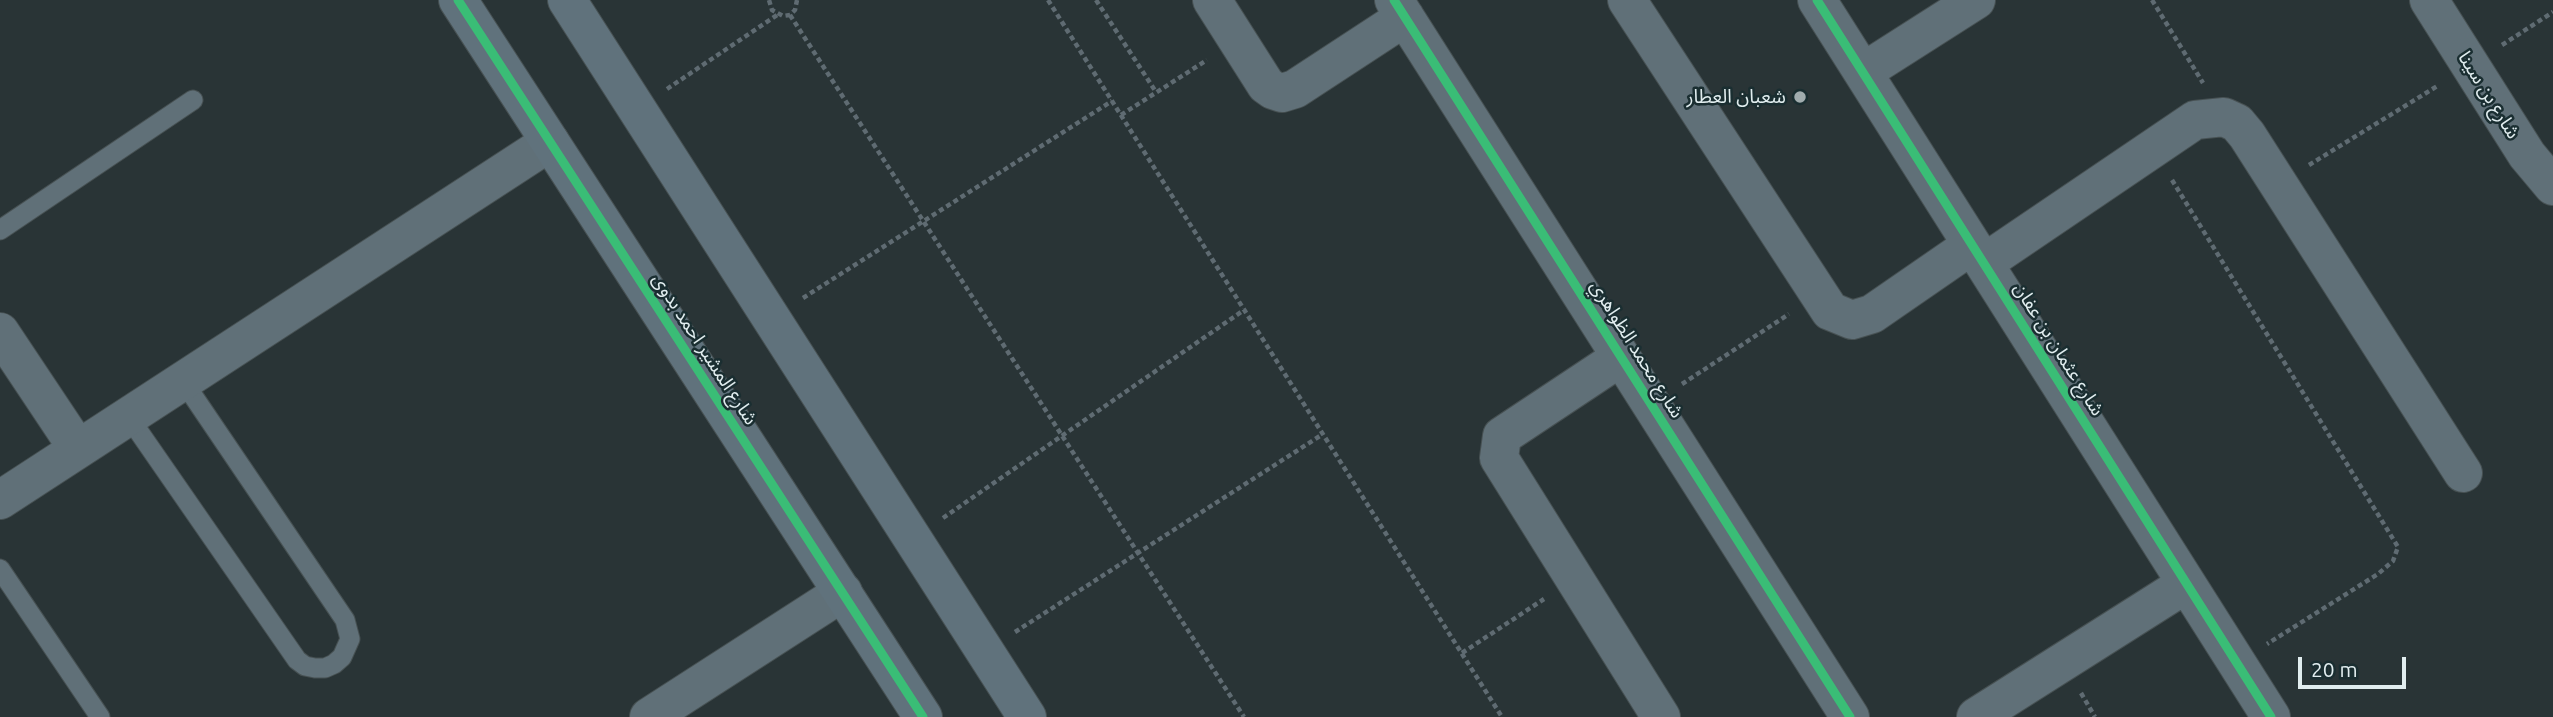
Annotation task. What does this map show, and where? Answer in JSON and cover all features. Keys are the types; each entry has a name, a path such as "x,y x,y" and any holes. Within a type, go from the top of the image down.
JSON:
{"street":[{"name":"شارع المشير احمد بدوى","path":"458,0 923,717"},
{"path":"567,0 1027,717"},
{"path":"1212,0 1266,85 1282,93 1295,89 1399,9"},
{"path":"1627,0 1830,311 1852,320 1872,314 1978,254 2153,149 2195,120 2224,117 2237,123 2248,135 2463,473"},
{"name":"شارع عثمان بن عفان","path":"1817,0 2271,717"},
{"path":"1863,72 1976,0"},
{"name":"شارع بن سينا","path":"2429,0 2527,155 2553,186"},
{"name":"شارع محمد الظواهري","path":"1399,9 1850,717"},
{"path":"0,500 550,142"},
{"path":"0,332 78,449"},
{"path":"1621,357 1502,436 1499,458 1661,717"},
{"path":"1976,717 2186,584"},
{"path":"649,717 843,592"}],"lane":[{"path":"0,230 193,100"},
{"path":"128,416 297,660 305,666 315,668 334,664 347,649 350,639 345,620 183,380"},
{"path":"0,569 100,717"}],"path":[{"path":"769,0 777,15"},
{"path":"790,15 798,2 804,0"},
{"path":"1048,0 1502,717"},
{"path":"1096,0 1156,92"},
{"path":"2152,0 2224,117"},
{"path":"2279,184 2553,12"},
{"path":"637,109 777,15 790,15"},
{"path":"790,15 1244,717"},
{"path":"1121,115 1238,40"},
{"path":"771,318 1112,101"},
{"path":"2153,149 2398,547 2393,561 2378,573 2236,663"},
{"path":"1652,405 1819,294"},
{"path":"913,539 1244,310"},
{"path":"985,651 1323,434"},
{"path":"1462,653 1574,580"}],"cycle path":[{"path":"458,0 923,717"},
{"path":"1394,0 1850,717"},
{"path":"1817,0 2271,717"}],"place":[{"name":"شعبان العطار","path":"1800,97"}]}
